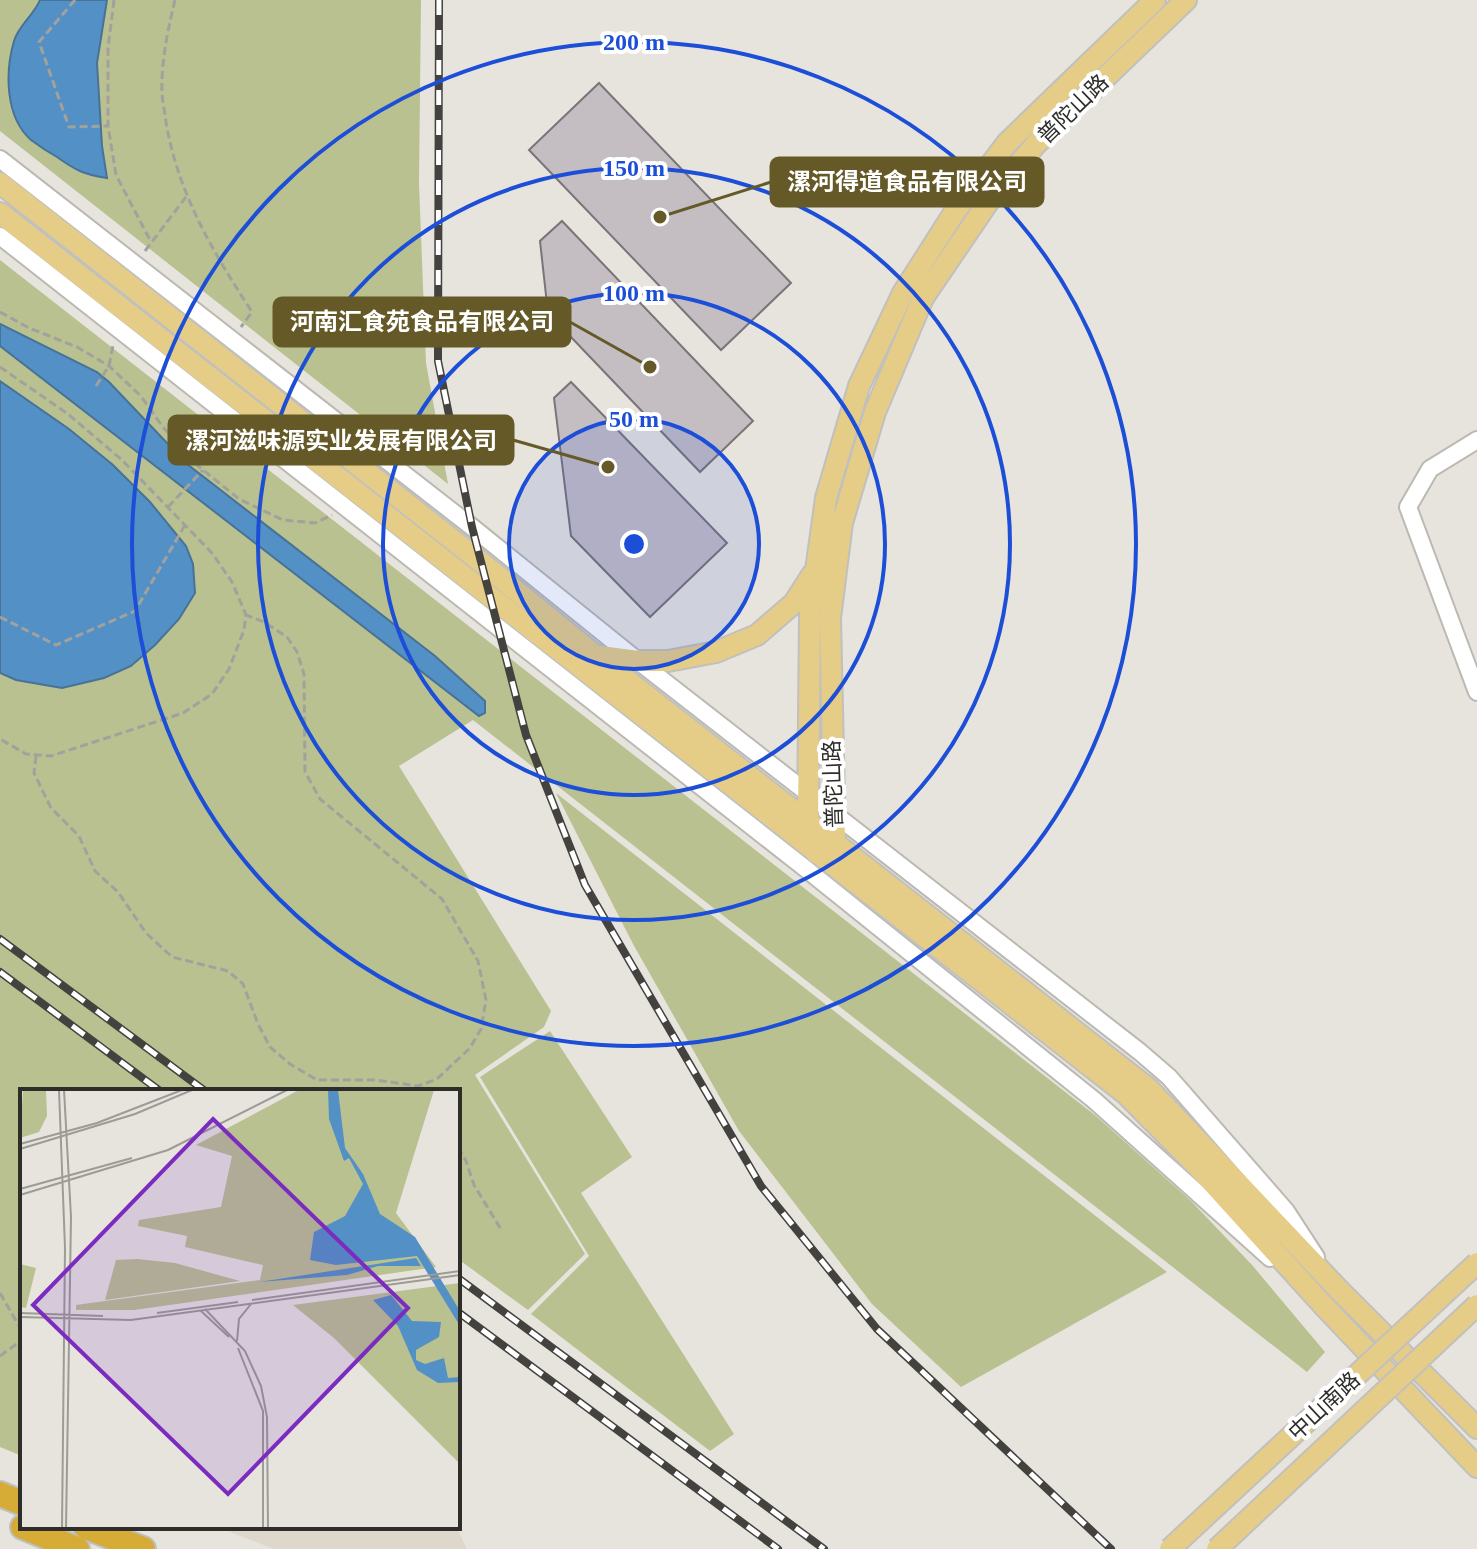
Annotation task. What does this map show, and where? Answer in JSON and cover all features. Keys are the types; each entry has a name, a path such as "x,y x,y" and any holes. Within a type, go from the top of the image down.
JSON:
{"highway":[{"path":"0,1494 20,1502"},
{"path":"0,1518 20,1526"},
{"path":"27,1529 77,1549"},
{"path":"91,1529 143,1549"}],"main road":[{"name":"普陀山路","path":"811,861 808,820 810,614 826,498 859,386 903,293 954,213 1007,143 1155,0"},
{"name":"普陀山路","path":"811,861 835,842 830,618 842,523 875,412 923,298 997,189 1037,143 1186,0"},
{"path":"0,183 1149,1089 1340,1291 1477,1428"},
{"path":"0,213 811,861 1126,1094 1199,1168 1322,1304 1477,1467"},
{"path":"596,656 668,661 716,652 757,635 794,603 817,568"},
{"name":"中山南路","path":"1170,1549 1477,1263"},
{"name":"中山南路","path":"1217,1549 1477,1305"}],"street":[{"path":"0,159 1140,1052 1169,1077 1286,1211 1340,1291"},
{"path":"0,236 346,509 811,861"},
{"path":"1477,440 1430,469 1408,507 1477,692"}],"path":[{"path":"75,0 39,42 69,127 108,126"},
{"path":"114,0 108,48 108,126 116,175 151,242"},
{"path":"175,0 168,29 161,92 170,147 186,197 215,256 252,312 232,340"},
{"path":"0,312 29,328 77,347 109,366 141,396 162,426 202,472 239,499 283,520 315,523 346,509"},
{"path":"96,386 109,366 116,328"},
{"path":"0,367 68,414 122,460 212,553 232,582 246,615 244,630 229,669 212,694 183,713 51,756 26,754 0,739"},
{"path":"168,507 202,472"},
{"path":"0,617 56,645 135,611 185,525"},
{"path":"36,756 34,773 51,808 79,836 95,871 118,892 146,933 172,957 228,971 243,984 270,1047 290,1064 317,1080 376,1080 418,1086 437,1079 470,1048 481,1029 486,1000 478,961 442,899 320,799 305,772 304,674 297,652 287,637 246,615"},
{"path":"460,1150 474,1185 502,1231"},
{"path":"0,1293 20,1328"},
{"path":"0,1356 20,1341"}],"shaded area":[{"path":"222,1529 457,1529 467,1549 274,1549"}],"green space":[{"path":"0,0 421,0 419,184 426,363 448,484 0,131"},
{"path":"0,260 1096,1116 1191,1201 1252,1265 1325,1352 1307,1372 473,720 399,766 551,1011 544,1027 475,1075 585,1254 528,1310 460,1260 460,1089 20,1089 20,1455 0,1447"},
{"path":"556,793 1167,1272 961,1387 872,1304 739,1131 633,944"},
{"path":"550,1031 632,1157 581,1193 734,1434 710,1451 531,1314 589,1256 480,1077"}],"water":[{"path":"40,0 107,0 97,63 107,178 80,171 44,149 31,140 16,119 9,94 11,53 22,25"},
{"path":"0,324 97,372 187,464 435,656 485,701 485,713 479,716 0,346"},
{"path":"0,381 69,429 113,465 150,502 186,546 193,564 195,593 179,619 131,666 104,678 62,688 16,680 0,673"}],"building":[{"path":"599,83 791,283 721,350 529,150"},
{"path":"562,221 753,421 700,472 548,313 540,241"},
{"path":"571,382 727,543 650,617 571,536 554,398"}],"railway":[{"path":"439,0 438,361 472,527 526,735 585,885 761,1186 877,1329 1111,1549"},
{"path":"0,939 202,1089"},
{"path":"0,972 157,1089"},
{"path":"460,1279 824,1549"},
{"path":"460,1313 778,1549"}],"place":[{"name":"漯河得道食品有限公司","path":"660,217"},
{"name":"河南汇食苑食品有限公司","path":"650,367"},
{"name":"漯河滋味源实业发展有限公司","path":"608,467"}]}
